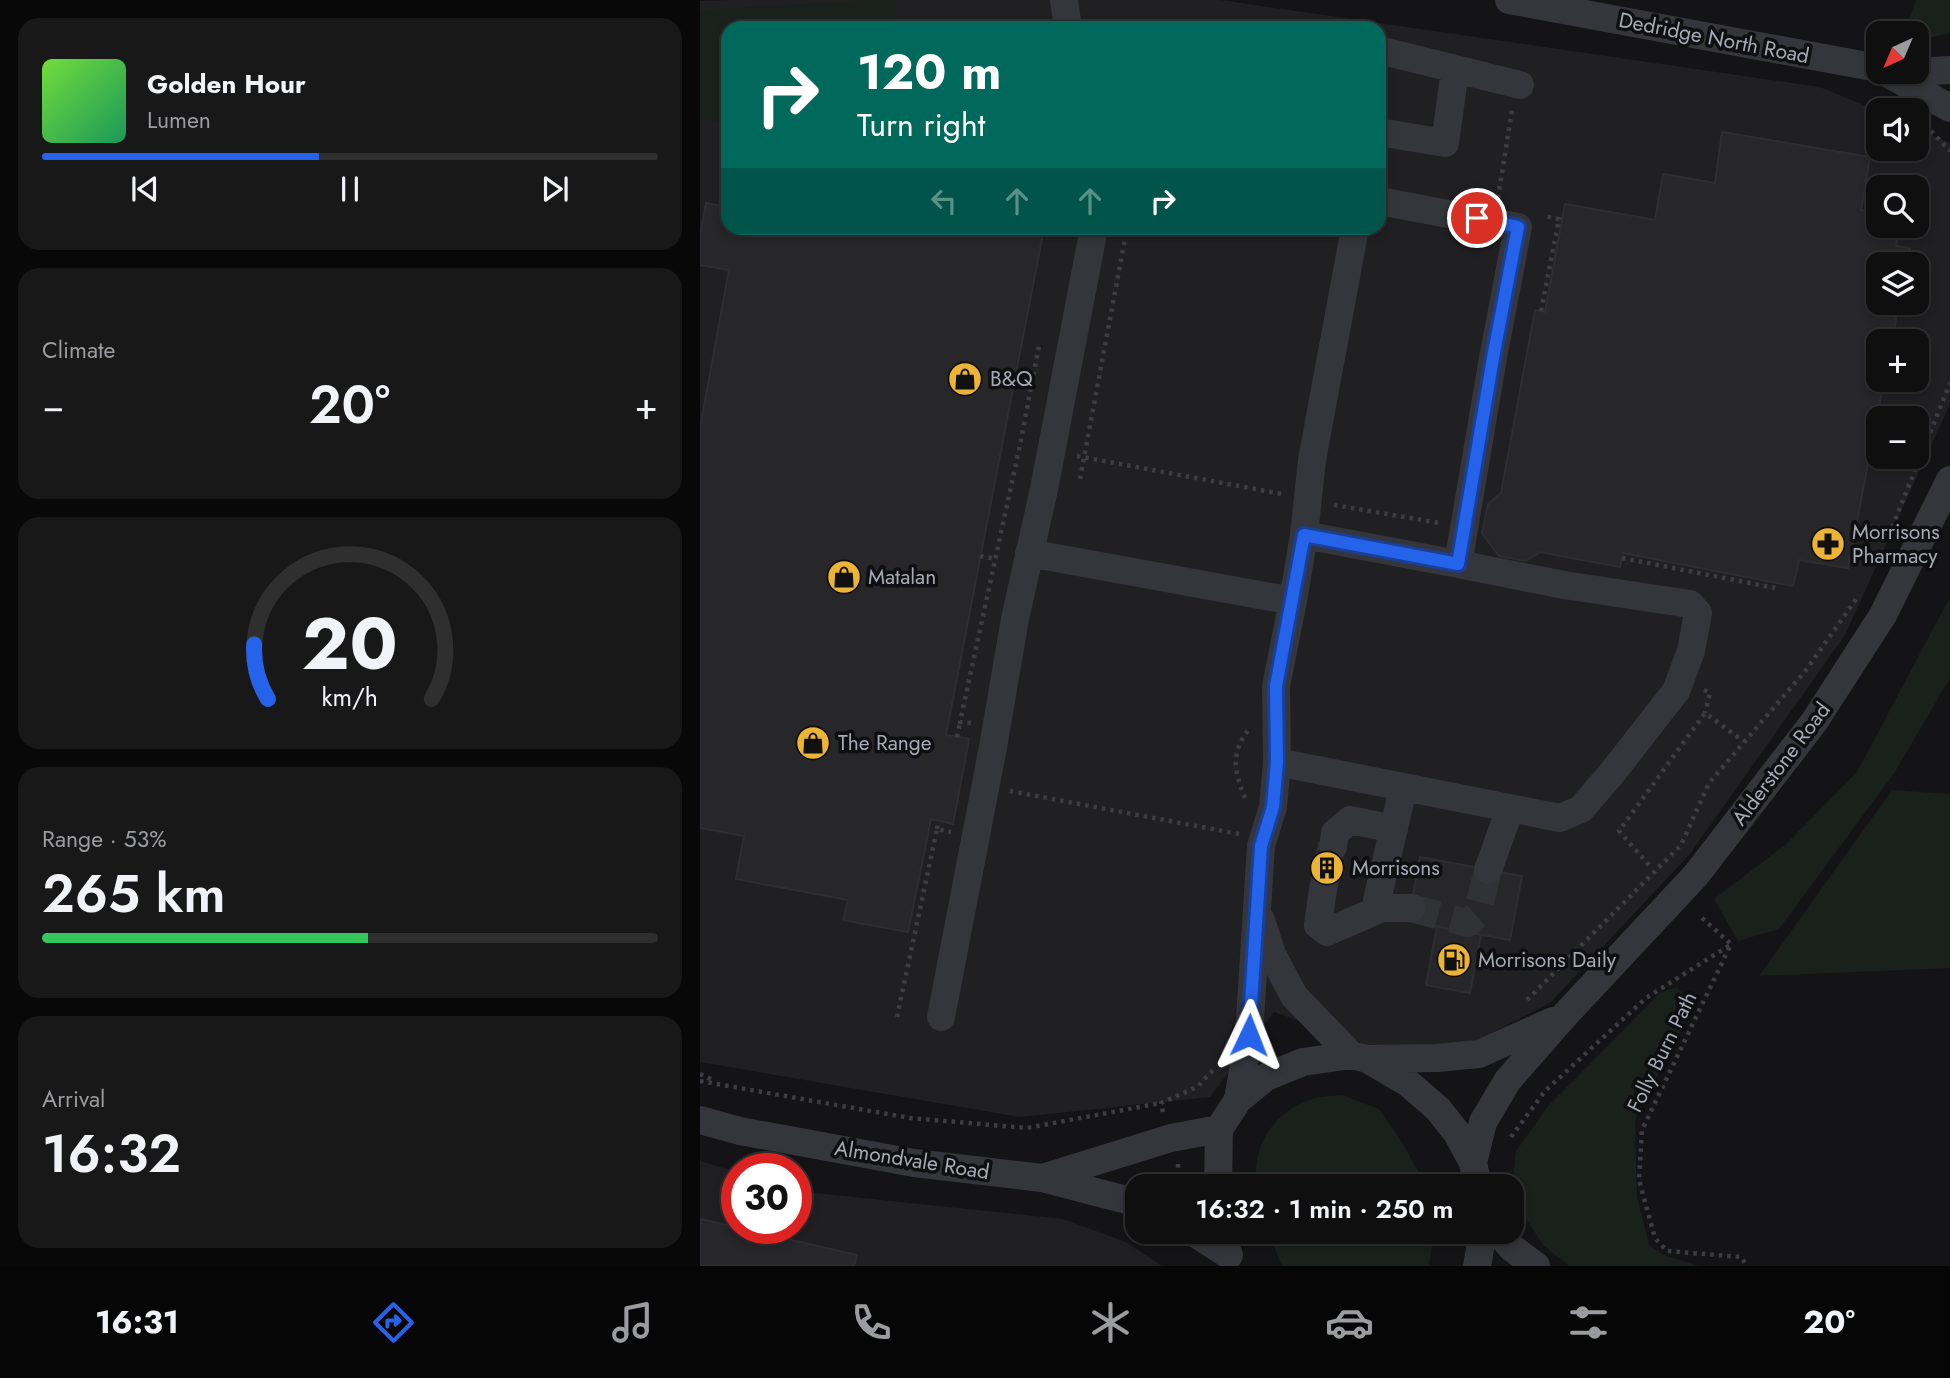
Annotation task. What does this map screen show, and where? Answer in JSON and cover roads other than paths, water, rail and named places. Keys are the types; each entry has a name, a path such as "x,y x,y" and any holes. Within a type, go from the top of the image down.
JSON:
{"street":[{"path":"1064,0 1067,21"},
{"name":"Dedridge North Road","path":"1509,0 1866,66"},
{"path":"1386,52 1520,85"},
{"path":"1386,133 1445,143 1455,70"},
{"path":"1929,71 1950,70"},
{"path":"1907,84 1950,108"},
{"path":"1386,202 1518,227 1458,564"},
{"path":"941,1017 1028,553 1051,451 1093,235"},
{"path":"1218,1174 1219,1129 1238,1100 1249,1035 1261,846 1273,807 1277,762 1276,686 1293,601 1312,460 1354,235"},
{"name":"Alderstone Road","path":"1476,1174 1483,1122 1508,1080 1696,875 1814,722 1883,615 1950,480"},
{"path":"1277,762 1560,818 1581,809 1612,774 1676,691 1691,651 1698,613 1690,604 1564,585 1458,564 1305,521"},
{"path":"1028,553 1293,601"},
{"path":"1382,908 1377,900 1403,789"},
{"path":"1488,870 1510,809"},
{"path":"1332,847 1335,833 1350,820 1394,829"},
{"path":"1323,889 1318,925 1327,932 1382,908 1410,908"},
{"path":"1256,904 1272,954 1294,996 1359,1057 1408,1083 1438,1109 1457,1133 1476,1174"},
{"name":"Alderstone Road","path":"1238,1100 1266,1077 1303,1062 1359,1057 1437,1058 1479,1054 1565,1015"},
{"name":"Almondvale Road","path":"700,1120 740,1131 914,1163 1042,1178 1125,1200"},
{"name":"Almondvale Road","path":"1042,1178 1171,1138 1219,1129"},
{"path":"1476,1266 1481,1244"},
{"path":"1509,1244 1536,1266"}],"tunnel":[{"path":"1323,889 1333,847"},
{"path":"1411,908 1468,923 1477,915 1488,870"}],"place":[{"name":"B&Q","path":"965,379"},
{"name":"Morrisons Pharmacy","path":"1828,544"},
{"name":"Matalan","path":"844,577"},
{"name":"The Range","path":"813,743"},
{"name":"Morrisons","path":"1327,868"},
{"name":"Morrisons Daily","path":"1454,960"}]}
